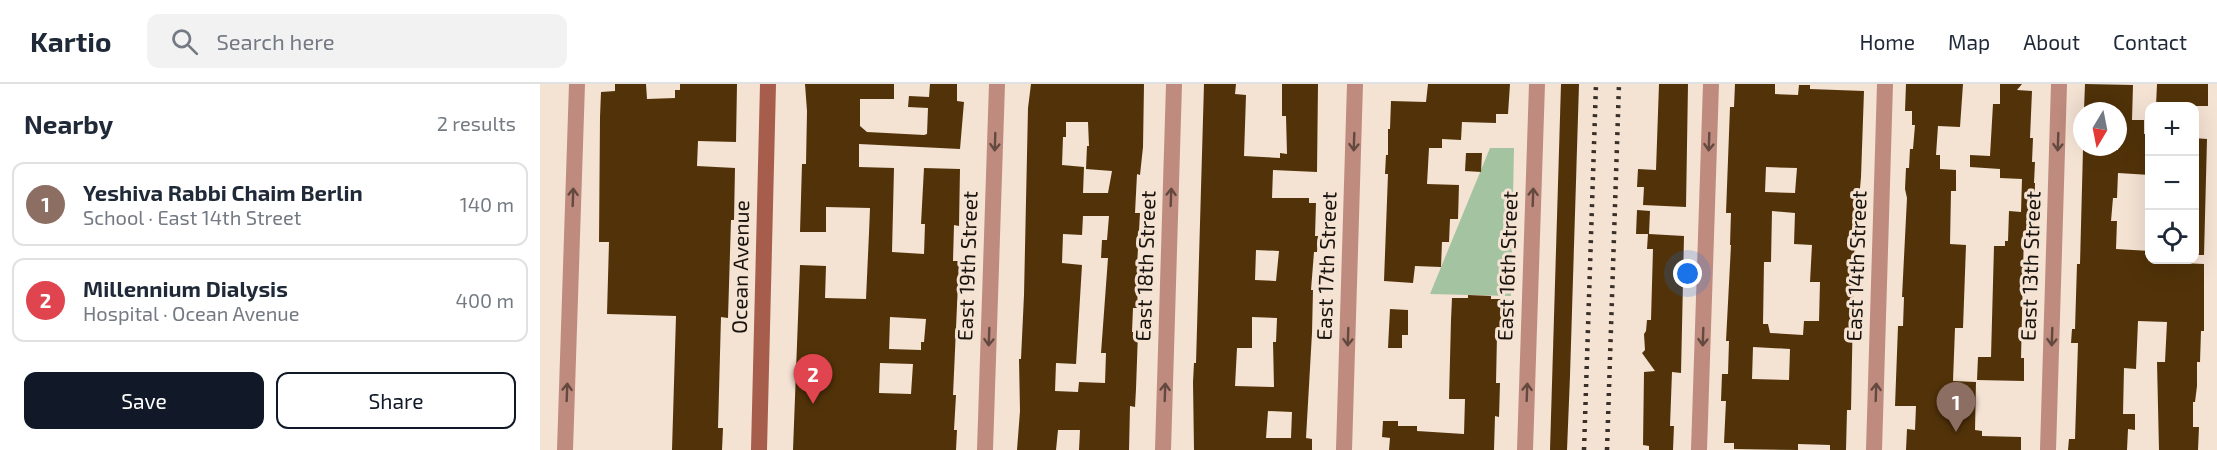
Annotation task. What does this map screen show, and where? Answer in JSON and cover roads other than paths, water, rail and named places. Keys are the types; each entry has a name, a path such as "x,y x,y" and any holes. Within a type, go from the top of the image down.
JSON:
{"main road":[{"name":"Ocean Avenue","path":"759,450 768,84"}],"street":[{"path":"565,450 577,84"},
{"name":"East 19th Street","path":"985,450 997,84"},
{"name":"East 18th Street","path":"1163,450 1174,84"},
{"name":"East 17th Street","path":"1344,450 1355,84"},
{"name":"East 16th Street","path":"1525,450 1537,84"},
{"path":"1699,450 1711,84"},
{"name":"East 14th Street","path":"1874,450 1885,84"},
{"name":"East 13th Street","path":"2048,450 2060,84"}],"railway":[{"path":"1584,450 1596,84"},
{"path":"1607,450 1619,84"}],"place":[{"name":"Millennium Dialysis","path":"813,404"},
{"name":"Yeshiva Rabbi Chaim Berlin","path":"1956,432"}]}
